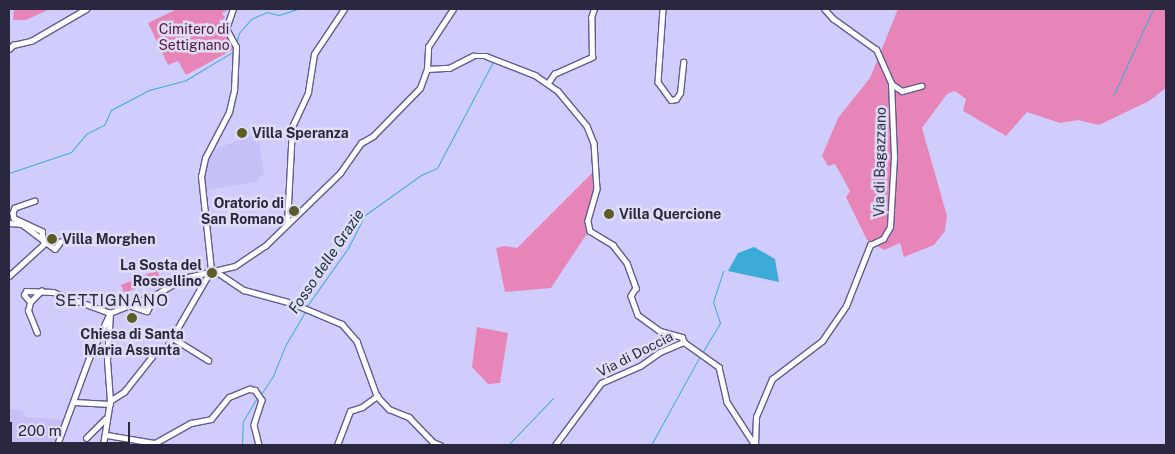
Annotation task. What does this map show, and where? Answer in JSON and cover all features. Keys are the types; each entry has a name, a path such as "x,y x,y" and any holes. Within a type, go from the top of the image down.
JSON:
{"street":[{"path":"9,49 13,44 31,41 86,9"},
{"path":"74,402 110,402 124,392 150,357 165,350 211,270 201,177 205,158 229,112 234,90 236,46 226,29 233,9"},
{"path":"287,223 292,127 308,92 314,54 344,9"},
{"path":"217,272 234,266 260,250 340,173 361,143 373,136 407,104 420,88 428,69 428,48 453,9"},
{"path":"548,83 554,74 592,56 591,18 594,9"},
{"path":"663,9 658,82 671,100 676,99 680,93 683,62"},
{"name":"Via di Bagazzano","path":"755,445 756,417 772,379 822,341 846,306 870,246 883,239 890,227 894,157 891,83 876,50 833,19 824,9"},
{"path":"428,69 448,68 480,55 519,68 548,83 591,133 597,189 588,221 590,231 613,245 627,263 636,288 631,293 638,315 660,331 682,338 684,342"},
{"path":"891,83 902,91 921,86"},
{"path":"35,201 15,208 14,218 42,231 44,244"},
{"path":"9,223 22,224 44,244 55,249 60,242"},
{"path":"9,276 44,244"},
{"path":"57,445 110,313 148,298 184,278 211,270 244,290 292,304 342,324 357,341 377,396 389,409 409,416 433,442 440,445"},
{"path":"30,302 24,295 26,291 53,292 110,313"},
{"path":"37,333 28,311 30,302 41,291"},
{"path":"128,305 147,311 150,305 148,298"},
{"path":"103,445 107,435 105,418 110,402 110,313"},
{"path":"171,337 208,360"},
{"name":"Via di Doccia","path":"555,445 601,383 640,366 660,352 684,342 719,366 727,402 755,445"},
{"path":"107,435 156,443 191,423 212,419 238,391 249,389 259,394 261,406 254,425 259,445"},
{"path":"338,445 350,411 362,407 377,396"},
{"path":"86,438 105,418"}],"shaded area":[{"path":"258,133 264,175 259,176 259,181 205,190 203,171 210,151"},
{"path":"9,409 23,411 25,417 63,420 54,445 9,445"}],"green space":[{"path":"14,9 50,9 26,20 13,20"},
{"name":"Cimitero di Settignano","path":"177,9 230,9 222,13 225,18 219,21 234,49 186,75 178,61 168,65 148,23"},
{"path":"898,9 1166,9 1166,88 1149,101 1099,125 1078,120 1060,123 1027,112 1006,136 963,111 966,99 955,91 947,94 922,128 947,216 945,231 934,245 904,257 900,243 884,250 867,240 846,197 850,191 835,164 828,166 822,156 838,118 870,78"},
{"path":"594,171 594,199 586,222 588,232 551,288 505,292 496,248 504,246 517,248"},
{"path":"157,270 161,279 124,293 121,285"},
{"path":"477,327 508,333 500,383 488,384 472,367"}],"water":[{"path":"754,247 775,259 779,282 728,271 738,253"}],"waterway":[{"path":"236,44 239,33 251,19 267,12 279,15 298,9"},
{"path":"1114,94 1153,9"},
{"path":"9,173 71,152 86,134 104,125 111,110 149,90 186,80 234,51"},
{"name":"Fosso delle Grazie","path":"307,306 348,248 365,215 421,175 437,168 493,62"},
{"path":"702,353 720,323 713,302 723,271"},
{"name":"Fosso delle Grazie","path":"261,394 273,376 285,346 306,310"},
{"path":"651,445 700,356"},
{"name":"Fosso delle Grazie","path":"242,445 243,421 258,396"},
{"path":"508,445 553,398"}],"place":[{"name":"Villa Speranza","path":"242,133"},
{"name":"Oratorio di San Romano","path":"294,211"},
{"name":"Villa Quercione","path":"609,214"},
{"name":"Villa Morghen","path":"52,239"},
{"name":"La Sosta del Rossellino","path":"212,273"},
{"name":"Chiesa di Santa Maria Assunta","path":"132,318"}],"district":[{"name":"SETTIGNANO","path":"112,301"}]}
